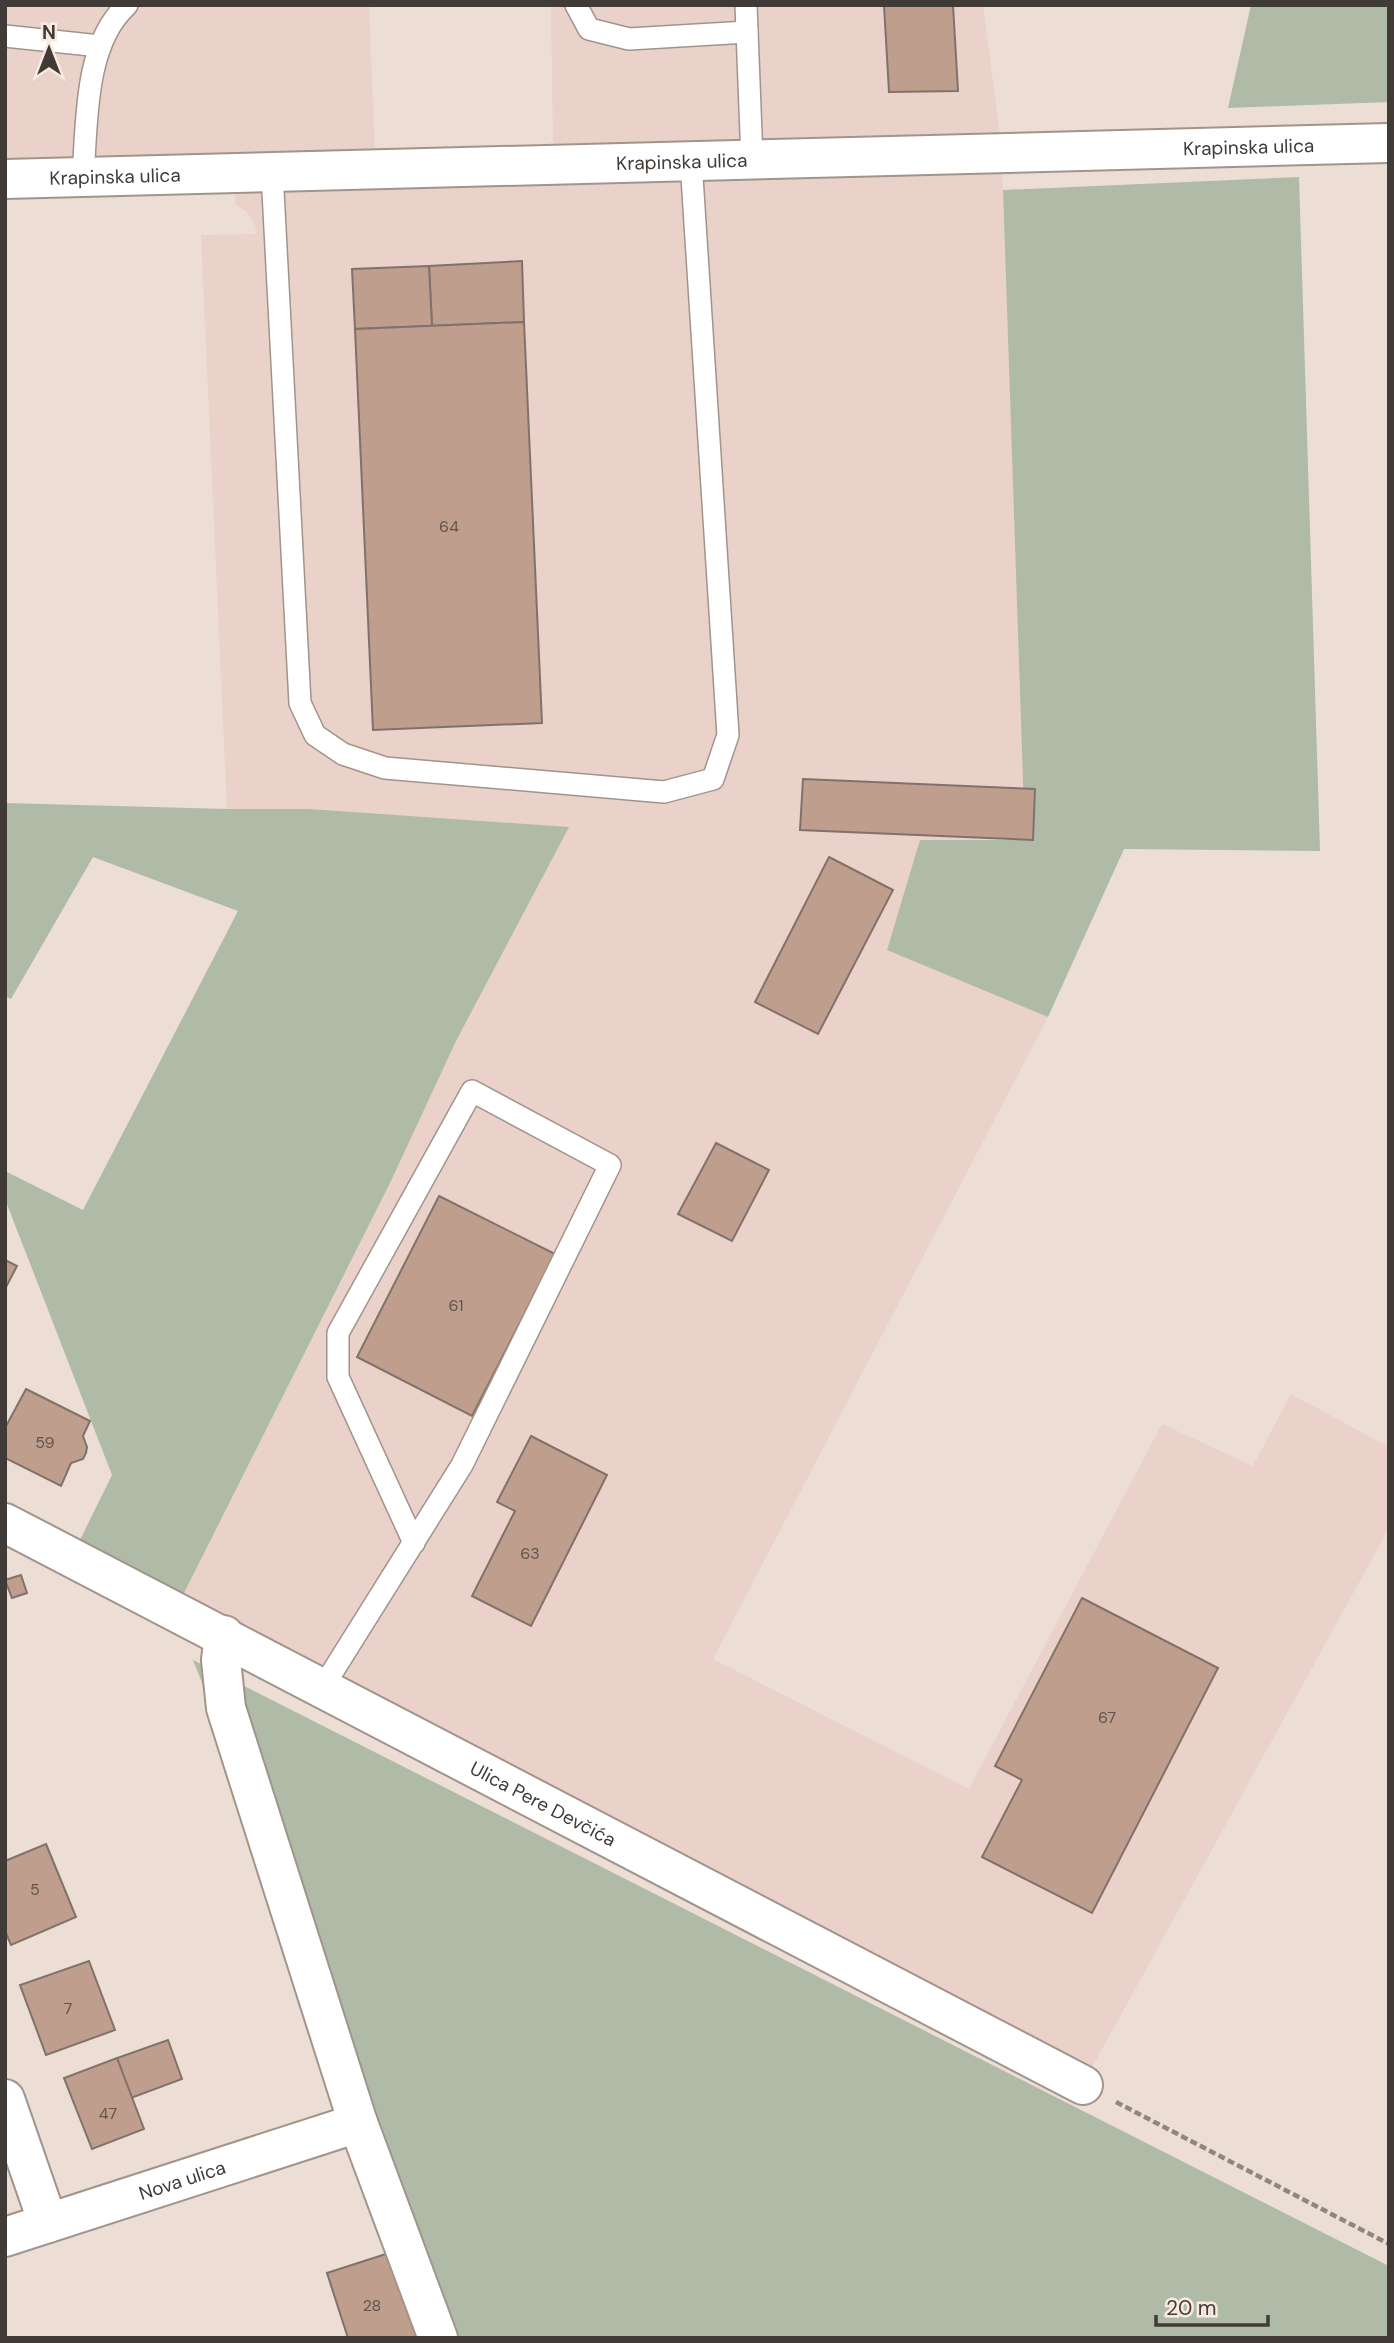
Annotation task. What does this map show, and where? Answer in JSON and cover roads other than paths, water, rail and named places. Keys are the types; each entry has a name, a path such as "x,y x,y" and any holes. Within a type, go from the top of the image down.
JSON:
{"street":[{"name":"Krapinska ulica","path":"5,178 1373,144"},
{"name":"Ulica Pere Devčića","path":"5,1523 1083,2085"},
{"path":"224,1635 221,1660 226,1708 358,2123 438,2338"},
{"path":"5,2099 48,2223"},
{"name":"Nova ulica","path":"5,2237 358,2123"}],"lane":[{"path":"83,177 90,92 100,46 114,16 127,5"},
{"path":"576,5 589,29 629,39 747,32"},
{"path":"746,5 751,160"},
{"path":"5,36 100,46"},
{"path":"272,172 300,703 315,735 343,754 385,768 664,793 713,779 728,735 691,161"},
{"path":"323,1687 414,1543 462,1465 610,1165 472,1091 338,1333 338,1377 414,1543"}]}
